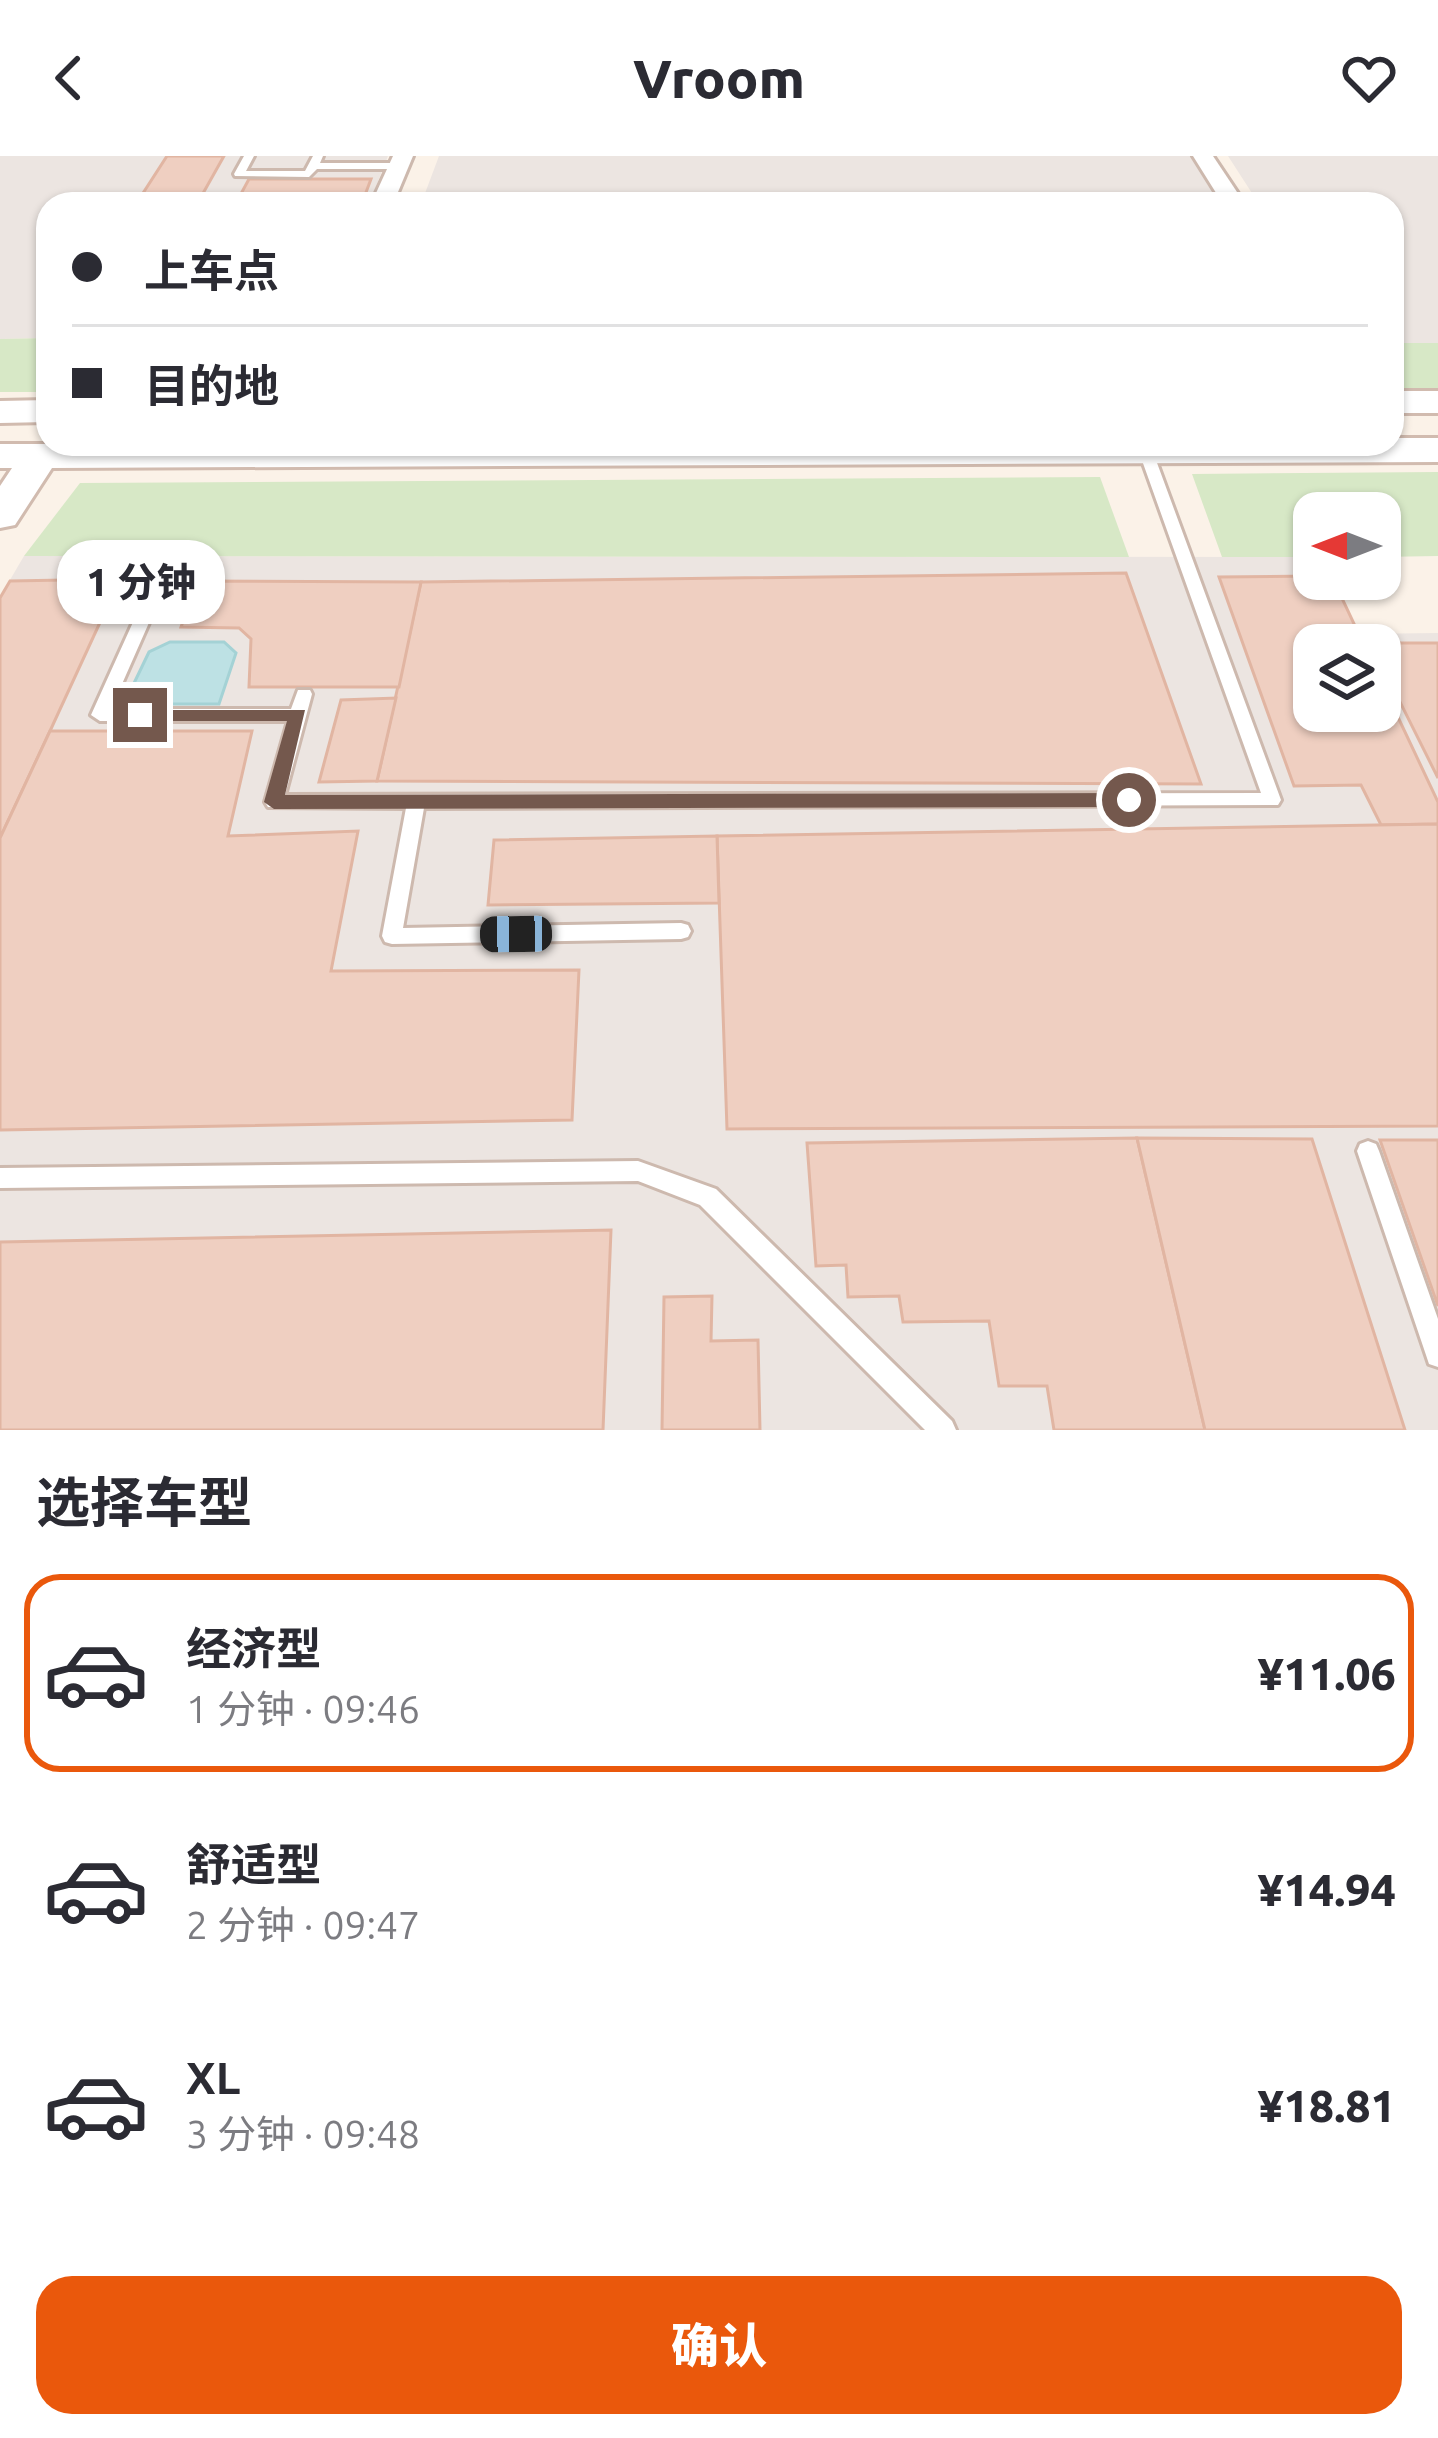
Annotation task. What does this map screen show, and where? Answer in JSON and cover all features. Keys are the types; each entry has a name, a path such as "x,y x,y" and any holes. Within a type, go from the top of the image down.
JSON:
{"main road":[{"path":"1404,402 1438,402"},
{"path":"0,412 36,412"},
{"path":"1404,450 1438,450"},
{"path":"0,516 20,456"}],"street":[{"path":"1203,156 1226,192"},
{"path":"387,192 401,161"}],"lane":[{"path":"250,156 239,175 309,175 315,161 401,161"},
{"path":"304,694 274,802 1272,800 1147,456"},
{"path":"147,609 100,715 298,715"},
{"path":"416,802 392,936 681,931"},
{"path":"1368,1151 1438,1355"},
{"path":"0,1178 638,1171 709,1197 944,1430"}],"shaded area":[{"path":"0,156 388,156 374,192 36,192 36,338 0,339"},
{"path":"439,156 1191,156 1214,192 426,192"},
{"path":"1228,156 1438,156 1438,343 1404,343 1404,192 1251,192"},
{"path":"24,556 1293,557 1293,600 1343,600 1354,624 1293,624 1293,732 1401,732 1401,633 1438,633 1438,1430 0,1430 0,597"}],"green space":[{"path":"36,338 36,392 0,392 0,339"},
{"path":"1404,343 1438,343 1438,389 1404,390"},
{"path":"1438,472 1438,556 1401,557 1401,492 1293,492 1293,557 1222,557 1192,474"},
{"path":"1100,477 1129,557 24,556 80,483"}],"water":[{"path":"170,642 224,642 236,653 219,704 124,704 149,652"}],"building":[{"path":"167,156 224,156 204,192 144,192"},
{"path":"249,179 371,179 366,192 242,192"},
{"path":"1126,573 1201,784 377,781 421,582"},
{"path":"1293,576 1293,600 1343,600 1354,624 1293,624 1293,732 1401,732 1401,724 1438,802 1438,824 1381,825 1361,785 1294,786 1219,577"},
{"path":"120,579 0,838 0,598 10,581"},
{"path":"198,581 421,582 399,687 249,687 251,639 239,628 181,627"},
{"path":"1401,643 1438,643 1438,778 1401,704"},
{"path":"396,698 377,781 319,782 341,700"},
{"path":"50,731 252,731 228,836 358,831 331,971 579,970 572,1120 0,1130 0,838"},
{"path":"1438,824 1438,1126 727,1129 717,836"},
{"path":"717,836 719,903 488,905 494,840"},
{"path":"1137,1138 1205,1430 1054,1430 1047,1386 999,1386 989,1321 903,1322 899,1296 848,1297 846,1265 816,1266 807,1143"},
{"path":"1137,1138 1312,1139 1405,1430 1205,1430"},
{"path":"1380,1140 1438,1140 1438,1306"},
{"path":"611,1230 603,1430 0,1430 0,1242"},
{"path":"712,1296 711,1341 758,1340 760,1430 662,1430 664,1297"}],"route":[{"path":"140,715 298,715 274,802 1129,800"}]}
